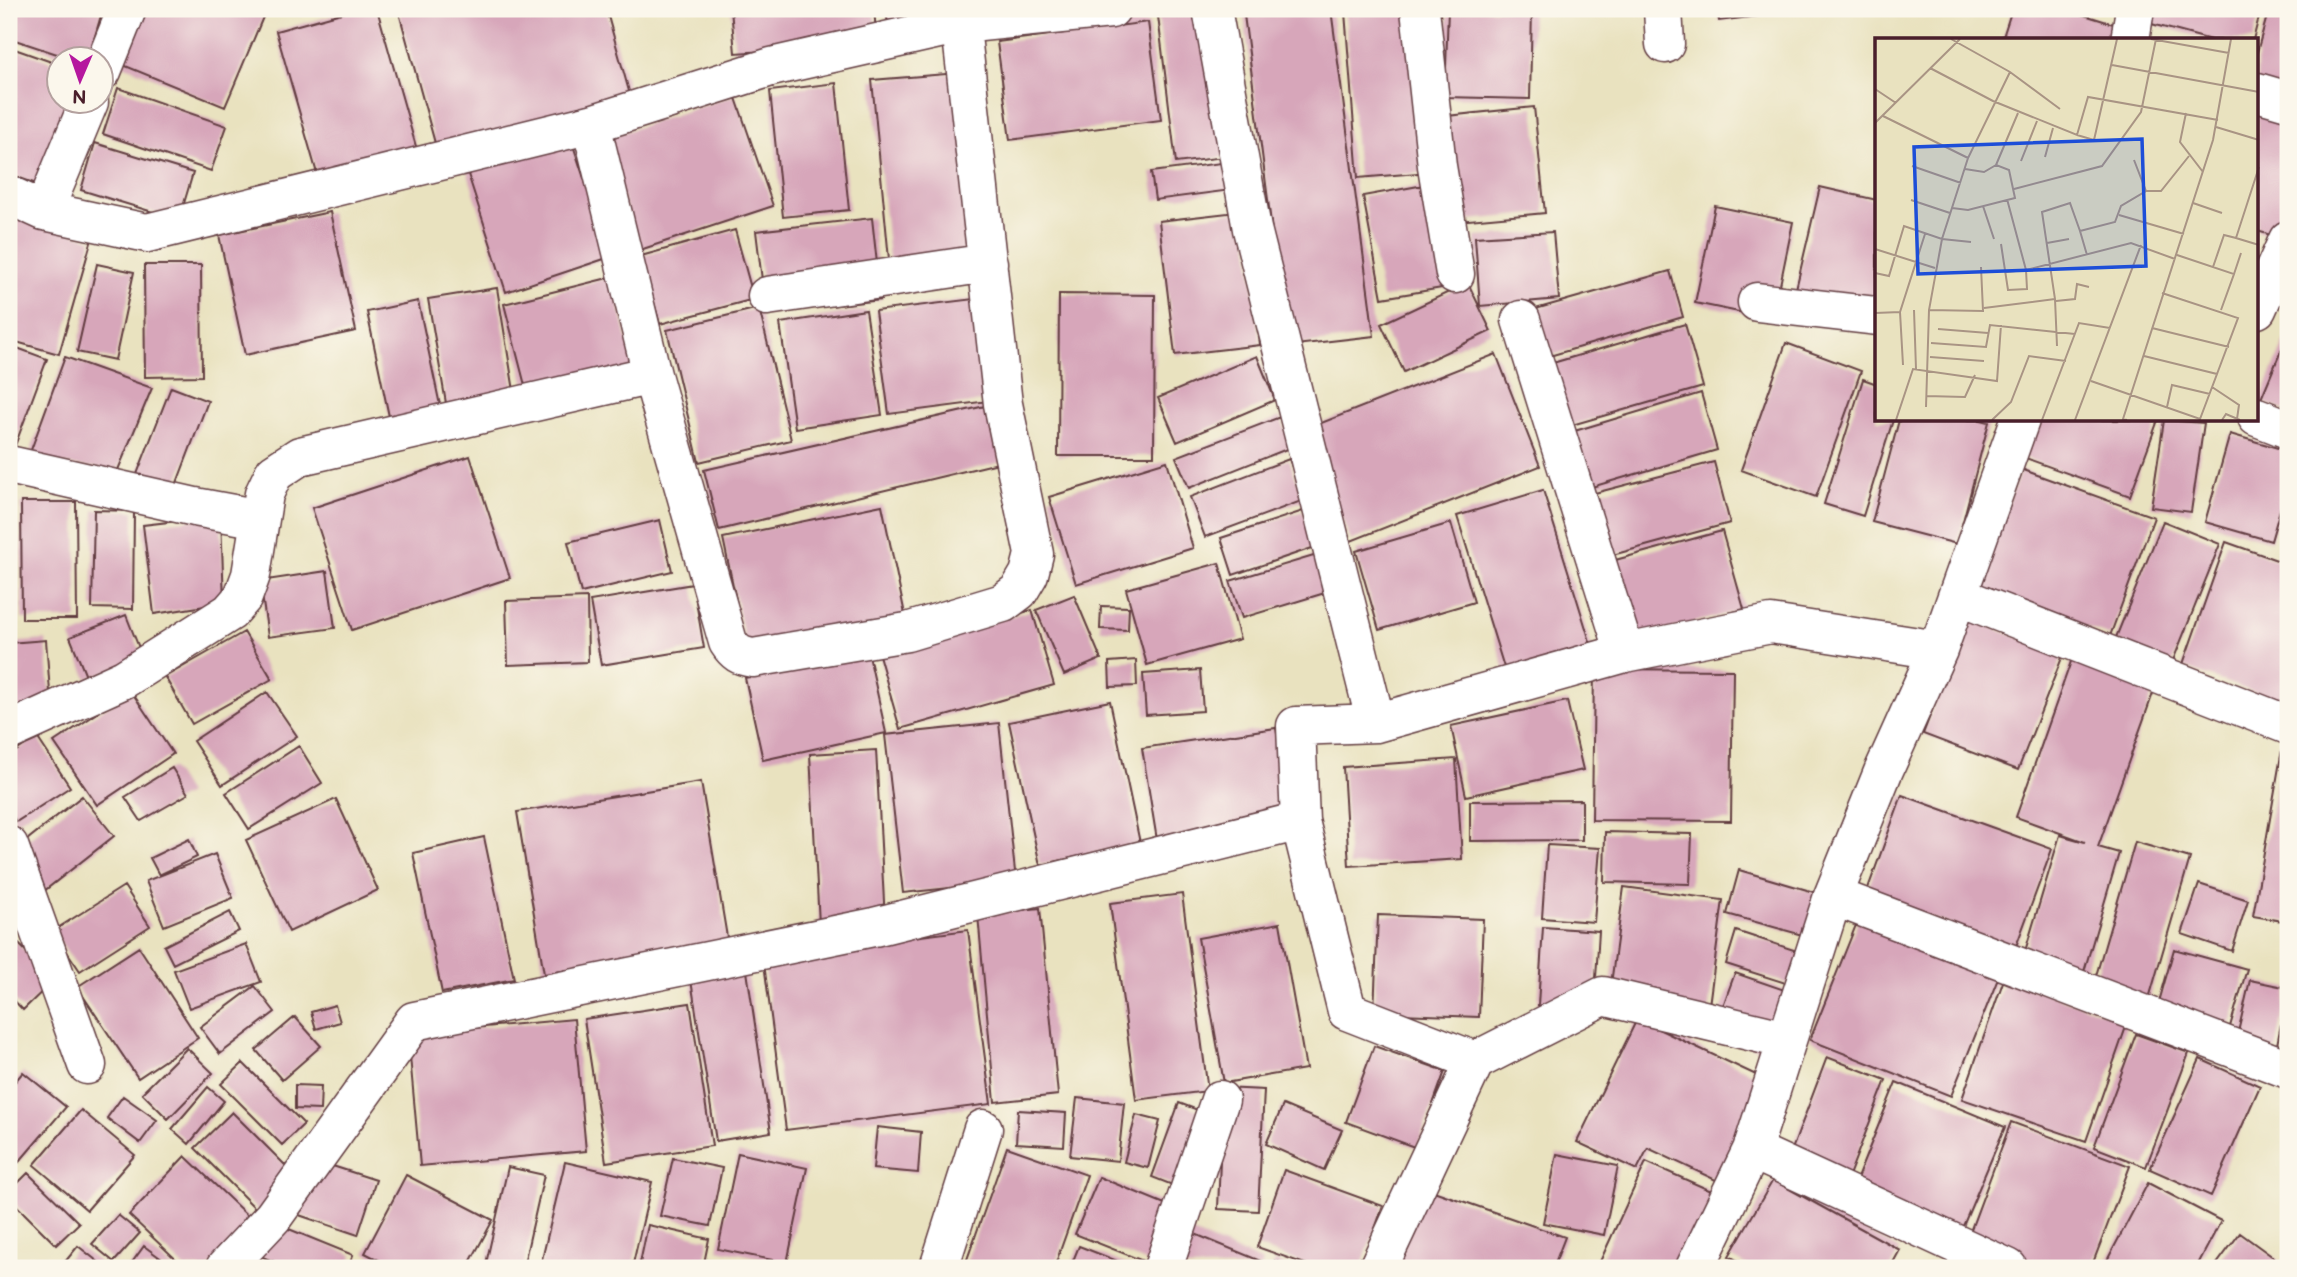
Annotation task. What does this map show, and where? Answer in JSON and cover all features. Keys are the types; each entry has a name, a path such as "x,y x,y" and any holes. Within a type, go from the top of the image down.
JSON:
{"street":[{"path":"112,46 127,9"},
{"path":"9,195 44,211 147,233 592,124 771,67 960,16 1111,9"},
{"path":"1212,9 1252,229 1376,723"},
{"path":"1420,9 1437,166 1455,274"},
{"path":"2130,38 2135,9"},
{"path":"592,124 652,376 728,642 741,657 753,658 907,632 1003,603 1019,591 1029,574 1034,554 1003,404 960,16"},
{"path":"2258,92 2288,101"},
{"path":"44,211 83,116"},
{"path":"2258,307 2288,240"},
{"path":"767,296 988,263"},
{"path":"1757,302 1875,316"},
{"path":"1521,320 1625,653"},
{"path":"9,731 124,680 230,612 243,597 251,575 264,495 274,474 300,456 652,376"},
{"path":"2258,417 2288,429"},
{"path":"1695,1268 1752,1150 1833,896 1883,772 1938,650 2019,422"},
{"path":"9,465 195,508 260,519"},
{"path":"1958,596 2288,725"},
{"path":"1475,1061 1347,1011 1300,821 1296,726 1376,723 1625,653 1771,624 1938,650"},
{"path":"225,1268 273,1217 414,1021 874,927 1300,821"},
{"path":"9,846 87,1065"},
{"path":"1833,896 2288,1069"},
{"path":"1378,1268 1475,1061 1603,996 1787,1040"},
{"path":"1163,1268 1220,1100"},
{"path":"939,1268 983,1129"},
{"path":"1752,1150 2008,1268"}],"building":[{"path":"9,9 91,9 102,12 92,46 46,46 46,50 9,38"},
{"path":"147,9 266,10 225,107 123,65"},
{"path":"356,9 377,9 417,150 318,177 276,31"},
{"path":"398,9 606,9 632,102 438,154"},
{"path":"731,9 874,9 877,43 735,53"},
{"path":"886,9 956,9 889,33"},
{"path":"1215,9 1233,156 1176,163 1158,16"},
{"path":"1289,9 1331,9 1374,336 1287,346 1244,15"},
{"path":"1429,9 1442,171 1358,178 1345,12"},
{"path":"1448,9 1532,9 1530,99 1445,97"},
{"path":"1717,9 1805,9 1805,10 1719,21"},
{"path":"2012,9 2065,9 2123,27 2119,38 2003,38"},
{"path":"2147,9 2261,9 2254,38 2204,38 2144,22"},
{"path":"2269,9 2288,13 2288,91 2258,82 2258,48"},
{"path":"1148,22 1161,120 1010,140 997,42"},
{"path":"9,47 46,60 46,116 63,116 39,185 9,174"},
{"path":"971,72 991,281 892,291 872,80"},
{"path":"836,83 849,210 783,217 770,91"},
{"path":"118,88 227,126 211,171 103,134 109,116 116,116"},
{"path":"735,95 773,206 640,250 603,139"},
{"path":"2258,105 2288,113 2288,240 2258,231"},
{"path":"1534,107 1545,213 1458,221 1447,116"},
{"path":"569,133 610,257 506,292 466,168"},
{"path":"95,143 193,173 179,220 81,190"},
{"path":"1236,161 1239,189 1155,200 1151,172"},
{"path":"1441,182 1460,285 1382,298 1363,196"},
{"path":"1820,187 1875,200 1875,305 1870,327 1791,310"},
{"path":"1715,206 1793,222 1773,319 1695,303"},
{"path":"1245,211 1260,345 1175,355 1159,221"},
{"path":"330,212 356,331 245,355 219,235"},
{"path":"14,216 92,239 59,354 9,340 9,233"},
{"path":"872,218 881,300 766,313 756,231"},
{"path":"735,230 754,299 660,324 641,256"},
{"path":"1553,232 1559,299 1480,306 1475,237"},
{"path":"97,264 134,272 115,360 77,352"},
{"path":"144,265 201,265 202,376 145,377"},
{"path":"1670,271 1683,317 1546,357 1532,310"},
{"path":"612,277 635,370 528,397 504,304"},
{"path":"1468,283 1491,331 1404,372 1381,324"},
{"path":"497,288 515,397 447,409 428,299"},
{"path":"1059,294 1155,295 1154,456 1058,456"},
{"path":"990,297 1004,399 889,414 875,311"},
{"path":"418,301 442,415 391,426 367,312"},
{"path":"759,308 791,440 699,462 667,330"},
{"path":"866,310 882,415 795,428 780,323"},
{"path":"1685,324 1703,387 1565,427 1546,365"},
{"path":"2288,334 2288,412 2260,401"},
{"path":"1786,343 1861,371 1816,497 1741,470"},
{"path":"9,345 47,359 9,462"},
{"path":"1496,354 1540,466 1351,541 1306,429"},
{"path":"1257,356 1275,400 1177,442 1158,398"},
{"path":"65,357 152,388 118,470 27,461"},
{"path":"1863,379 1875,383 1875,422 1892,422 1863,516 1824,504"},
{"path":"171,387 208,401 172,496 134,482"},
{"path":"1701,393 1717,450 1585,489 1568,433"},
{"path":"1007,401 1019,458 719,530 704,470"},
{"path":"1280,417 1292,447 1189,488 1176,457"},
{"path":"1898,422 1989,422 1957,544 1872,522"},
{"path":"2032,422 2157,422 2130,496 2020,456"},
{"path":"2164,422 2204,423 2191,512 2151,507"},
{"path":"2230,434 2288,451 2288,482 2271,541 2205,522"},
{"path":"470,456 510,578 352,630 312,508"},
{"path":"1289,459 1304,500 1205,537 1190,497"},
{"path":"1167,461 1193,548 1076,584 1049,497"},
{"path":"1714,462 1730,523 1605,557 1587,495"},
{"path":"2021,469 2154,517 2110,636 1977,588"},
{"path":"1543,490 1593,651 1507,677 1457,516"},
{"path":"21,502 76,502 77,619 22,619"},
{"path":"882,505 906,619 747,652 723,538"},
{"path":"94,510 134,511 133,609 92,608"},
{"path":"1303,511 1315,547 1233,575 1221,538"},
{"path":"221,516 224,603 154,614 143,525"},
{"path":"660,520 672,571 581,593 568,542"},
{"path":"2163,521 2220,544 2172,663 2115,640"},
{"path":"1451,523 1474,602 1379,630 1356,551"},
{"path":"1722,531 1744,609 1631,640 1608,562"},
{"path":"2226,542 2288,564 2288,704 2182,667"},
{"path":"1317,555 1328,592 1242,618 1230,581"},
{"path":"1219,563 1240,639 1147,665 1126,589"},
{"path":"327,571 335,628 268,637 260,581"},
{"path":"693,584 704,648 601,665 590,601"},
{"path":"1074,595 1101,659 1064,675 1036,610"},
{"path":"587,598 588,662 508,665 506,601"},
{"path":"1101,606 1129,607 1128,630 1100,629"},
{"path":"1032,610 1054,685 900,729 879,655"},
{"path":"126,615 143,658 87,679 70,637"},
{"path":"1968,618 2063,655 2018,770 1923,734"},
{"path":"244,632 272,679 192,724 165,677"},
{"path":"46,640 51,705 13,708 9,643"},
{"path":"868,651 886,733 763,760 745,678"},
{"path":"2074,653 2157,682 2098,847 2119,853 2083,975 2023,958 2060,835 2085,842 2016,817"},
{"path":"1136,660 1137,686 1110,687 1109,662"},
{"path":"1594,669 1733,670 1731,821 1592,820"},
{"path":"1200,670 1203,711 1146,715 1143,674"},
{"path":"131,691 173,754 97,805 54,742"},
{"path":"267,692 297,736 222,785 193,741"},
{"path":"1110,701 1140,843 1040,865 1009,722"},
{"path":"1567,701 1583,770 1466,796 1451,726"},
{"path":"999,723 1016,881 903,893 885,735"},
{"path":"1276,728 1291,819 1157,840 1142,748"},
{"path":"37,737 70,787 16,822 9,810 9,756"},
{"path":"2283,744 2288,745 2288,922 2253,916"},
{"path":"299,746 322,783 249,829 226,793"},
{"path":"876,750 885,921 819,924 810,754"},
{"path":"1456,759 1462,859 1349,866 1343,767"},
{"path":"172,768 188,794 141,821 125,797"},
{"path":"701,782 728,943 544,974 517,812"},
{"path":"1902,795 2052,849 2015,949 1866,894"},
{"path":"82,796 114,836 44,891 12,852"},
{"path":"336,799 378,890 289,932 246,840"},
{"path":"1582,800 1582,840 1470,841 1470,801"},
{"path":"1605,832 1692,834 1690,884 1604,882"},
{"path":"484,837 514,979 442,993 413,853"},
{"path":"189,839 197,857 159,875 150,858"},
{"path":"2135,842 2190,858 2148,1002 2093,986"},
{"path":"1547,845 1600,848 1594,922 1542,918"},
{"path":"215,854 233,898 164,926 146,881"},
{"path":"1739,870 1824,895 1813,938 1727,914"},
{"path":"2199,884 2248,900 2232,951 2182,934"},
{"path":"124,886 150,926 80,971 53,931"},
{"path":"1624,887 1723,900 1708,1013 1609,999"},
{"path":"1182,894 1208,1091 1136,1100 1110,903"},
{"path":"1040,908 1058,1095 995,1102 978,915"},
{"path":"230,912 239,931 173,964 164,946"},
{"path":"1378,915 1483,919 1479,1017 1374,1013"},
{"path":"1858,920 1999,976 1951,1096 1810,1040"},
{"path":"1280,923 1306,1069 1224,1083 1198,938"},
{"path":"1543,927 1599,931 1594,1009 1538,1005"},
{"path":"968,930 991,1104 786,1130 763,956"},
{"path":"1736,931 1809,955 1798,987 1726,964"},
{"path":"9,934 54,980 23,1010 9,995"},
{"path":"246,944 261,982 189,1008 174,970"},
{"path":"139,947 198,1038 138,1078 77,987"},
{"path":"2174,949 2247,969 2229,1030 2157,1009"},
{"path":"747,971 771,1132 716,1141 691,980"},
{"path":"1735,973 1796,994 1775,1055 1713,1033"},
{"path":"2004,979 2128,1021 2086,1141 1962,1099"},
{"path":"2250,980 2288,988 2276,1050 2236,1041"},
{"path":"255,986 275,1012 220,1054 200,1027"},
{"path":"690,1003 712,1146 606,1162 584,1019"},
{"path":"335,1005 340,1022 316,1029 311,1012"},
{"path":"295,1017 321,1046 282,1080 256,1050"},
{"path":"574,1019 586,1151 420,1166 408,1034"},
{"path":"1637,1019 1771,1082 1722,1183 1648,1148 1637,1170 1577,1142"},
{"path":"2136,1034 2189,1053 2146,1167 2094,1147"},
{"path":"1374,1046 1445,1071 1417,1148 1346,1122"},
{"path":"187,1048 213,1073 168,1119 142,1093"},
{"path":"1827,1057 1886,1080 1848,1178 1790,1155"},
{"path":"2200,1059 2260,1086 2211,1196 2150,1169"},
{"path":"243,1063 304,1124 282,1145 221,1084"},
{"path":"23,1072 66,1107 19,1162 9,1154 9,1089"},
{"path":"1896,1082 2005,1127 1958,1238 1851,1193"},
{"path":"295,1085 321,1086 320,1110 295,1109"},
{"path":"208,1087 224,1101 189,1144 172,1129"},
{"path":"1223,1088 1264,1090 1258,1211 1218,1209"},
{"path":"123,1096 157,1120 140,1143 107,1118"},
{"path":"1077,1098 1124,1103 1118,1161 1070,1156"},
{"path":"1179,1103 1206,1113 1180,1188 1152,1177"},
{"path":"1283,1105 1342,1130 1324,1170 1266,1144"},
{"path":"81,1110 135,1155 87,1210 34,1165"},
{"path":"1018,1110 1066,1113 1064,1146 1016,1143"},
{"path":"232,1112 297,1177 261,1214 195,1148"},
{"path":"1136,1115 1160,1121 1148,1168 1124,1162"},
{"path":"2011,1122 2130,1166 2091,1268 2044,1268 1967,1240"},
{"path":"877,1127 921,1132 918,1173 873,1169"},
{"path":"1007,1147 1087,1175 1054,1268 964,1268"},
{"path":"738,1153 807,1168 787,1263 718,1249"},
{"path":"1557,1154 1618,1166 1604,1235 1543,1223"},
{"path":"185,1156 253,1221 208,1268 185,1268 129,1215"},
{"path":"673,1158 722,1168 710,1226 660,1216"},
{"path":"317,1161 376,1180 358,1235 299,1215"},
{"path":"565,1162 652,1182 632,1268 540,1268"},
{"path":"1646,1162 1716,1193 1682,1268 1597,1268"},
{"path":"508,1167 544,1175 523,1268 485,1268"},
{"path":"1284,1170 1383,1206 1361,1268 1316,1268 1257,1247"},
{"path":"28,1173 79,1223 56,1245 9,1198 9,1192"},
{"path":"406,1175 493,1220 467,1268 394,1268 365,1253"},
{"path":"1099,1177 1182,1211 1158,1267 1075,1234"},
{"path":"1773,1180 1900,1250 1890,1268 1751,1268 1729,1256"},
{"path":"2148,1183 2221,1221 2196,1268 2103,1268"},
{"path":"1425,1188 1565,1237 1553,1268 1396,1268"},
{"path":"118,1215 140,1233 114,1262 92,1244"},
{"path":"274,1223 353,1255 348,1268 290,1268 260,1256"},
{"path":"648,1225 709,1239 703,1268 639,1268"},
{"path":"1190,1232 1263,1262 1261,1268 1175,1268"},
{"path":"2240,1233 2288,1268 2214,1268"},
{"path":"78,1246 106,1268 60,1268"},
{"path":"144,1246 174,1268 128,1268"},
{"path":"1079,1246 1135,1268 1070,1268"},
{"path":"1275,1261 1292,1268 1272,1268"},
{"path":"723,1263 737,1268 721,1268"}]}
